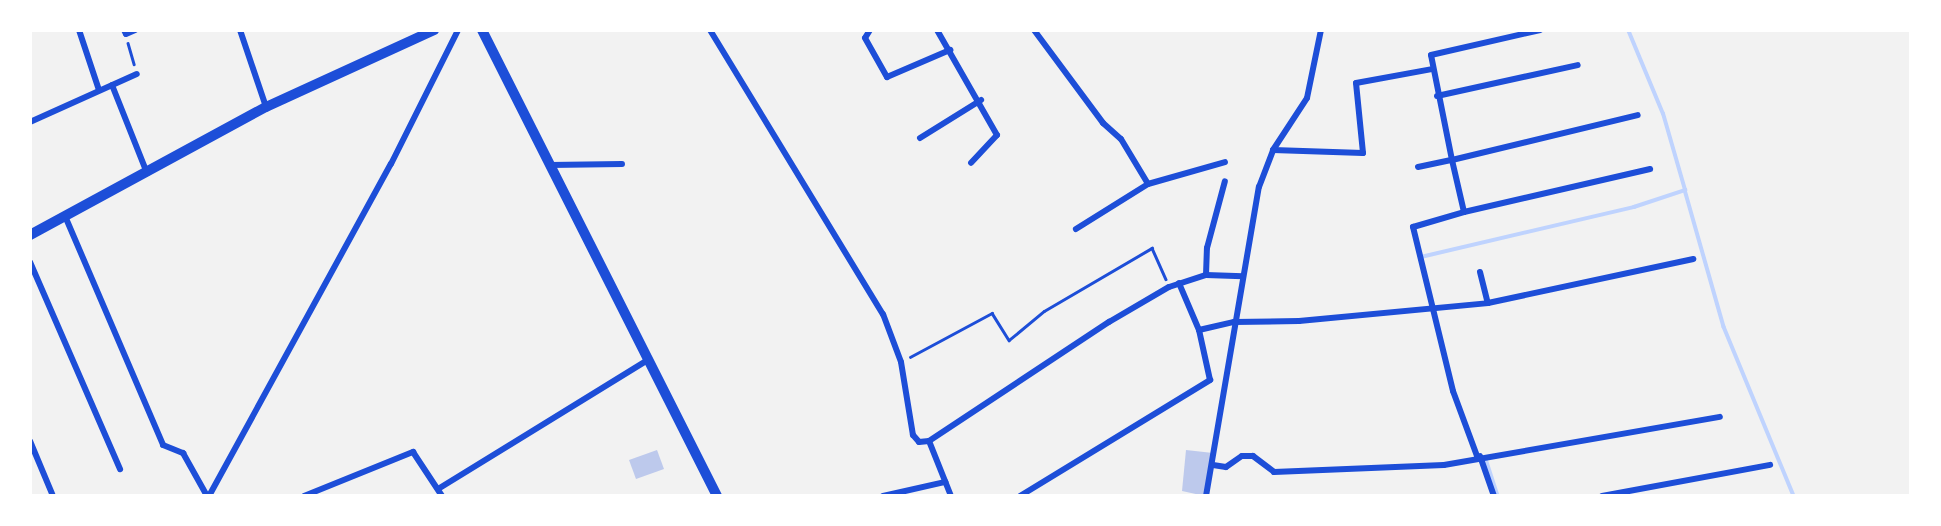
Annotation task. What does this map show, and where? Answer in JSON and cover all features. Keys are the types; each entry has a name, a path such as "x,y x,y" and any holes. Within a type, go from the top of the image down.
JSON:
{"highway":[{"path":"30,234 266,107 432,30"},
{"path":"482,30 717,496"}],"street":[{"path":"79,30 99,90"},
{"path":"125,32 135,30"},
{"path":"240,30 266,107"},
{"path":"208,496 391,164 458,30"},
{"path":"709,30 865,281 901,362 914,435 919,442 929,441 1169,287 1206,275 1243,276"},
{"path":"870,30 865,38 887,77 950,50"},
{"path":"937,30 981,100 997,135 971,163"},
{"path":"1034,30 1103,123 1121,139 1148,184"},
{"path":"1206,496 1259,187 1273,150 1307,98 1321,30"},
{"path":"1464,212 1430,61 1435,52 1540,30"},
{"path":"1437,96 1578,65"},
{"path":"1273,150 1363,153 1356,83 1432,69"},
{"path":"30,122 137,74"},
{"path":"112,85 147,173"},
{"path":"920,138 981,100"},
{"path":"1418,167 1638,115"},
{"path":"1076,229 1148,184 1225,162"},
{"path":"550,165 622,164"},
{"path":"1494,496 1452,391 1413,227 1464,212 1650,169"},
{"path":"1206,275 1206,248 1225,181"},
{"path":"65,216 163,445 183,453 208,496"},
{"path":"1199,330 1234,322 1299,321 1431,306 1441,308 1488,303 1693,259"},
{"path":"30,262 120,469"},
{"path":"1480,272 1488,303"},
{"path":"1020,496 1210,380 1199,330 1179,283"},
{"path":"304,496 413,452 440,493 648,359"},
{"path":"1213,465 1226,467 1242,456 1253,456 1274,472 1444,465 1479,456 1720,417"},
{"path":"30,441 53,496"},
{"path":"929,441 951,496"},
{"path":"1602,496 1770,465"},
{"path":"883,496 945,482"}],"path":[{"path":"125,32 137,74"},
{"path":"901,362 992,313 1009,340 1044,311 1152,248 1169,287"}],"building":[{"path":"657,450 664,469 636,479 629,460"},
{"path":"1186,450 1213,453 1205,496 1182,491"}],"waterway":[{"path":"1421,257 1634,207 1685,190 1663,114 1628,30"},
{"path":"1685,190 1724,327 1794,496"},
{"path":"1486,459 1498,496"}]}
